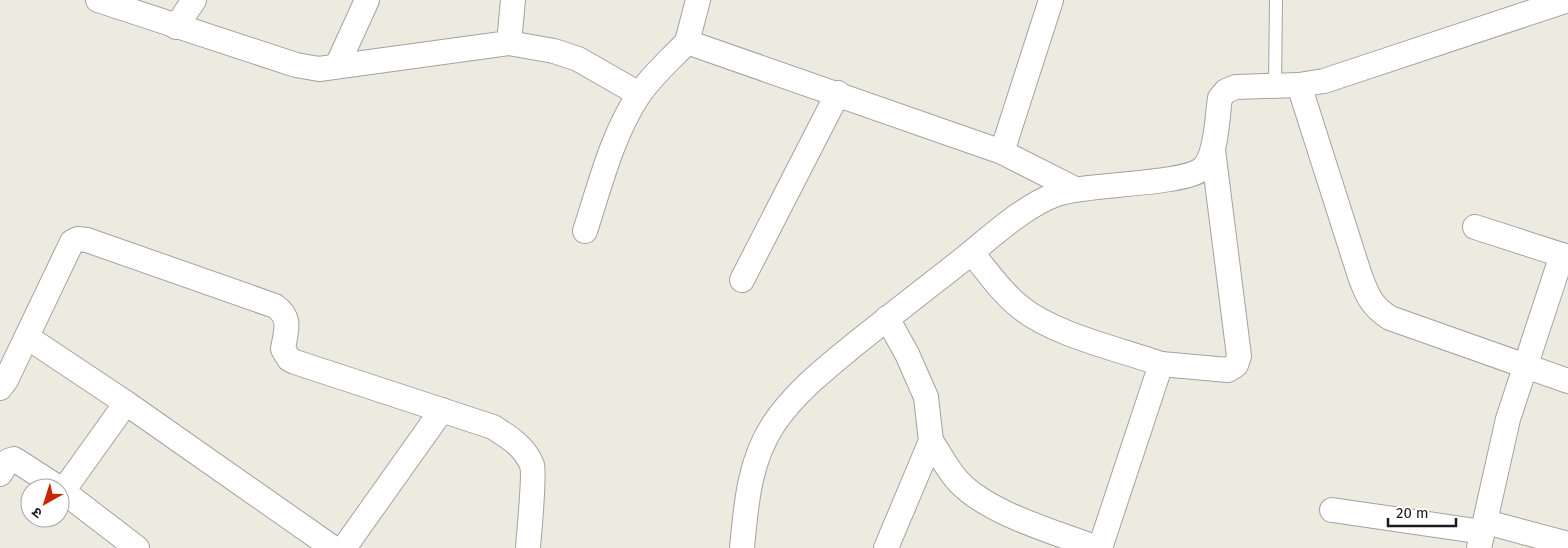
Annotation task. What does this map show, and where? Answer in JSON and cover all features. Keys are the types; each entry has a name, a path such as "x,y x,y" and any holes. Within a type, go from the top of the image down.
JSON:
{"street":[{"path":"98,0 296,65 319,69 509,43 554,51 578,59 639,94"},
{"path":"176,27 194,0"},
{"path":"337,66 368,0"},
{"path":"509,43 514,0"},
{"path":"586,231 613,146 639,94 687,42 698,0"},
{"path":"1002,152 1051,0"},
{"path":"742,548 748,489 758,454 773,425 796,395 887,318 1027,211 1054,195 1075,189 1182,177 1200,170 1209,161 1213,150 1220,98 1226,91 1236,87 1299,85 1324,81 1568,0"},
{"path":"687,42 838,93 1002,152 1075,189"},
{"path":"1299,85 1360,276 1368,297 1377,310 1390,318 1568,381"},
{"path":"742,280 838,93"},
{"path":"972,253 1007,296 1038,320 1062,331 1161,364 1228,370 1236,365 1239,356 1213,150"},
{"path":"1474,227 1565,256 1508,419 1483,534"},
{"path":"0,388 27,337 72,242 78,239 87,240 275,306 286,315 288,323 282,349 289,359 493,427 512,438 524,451 532,467 528,548"},
{"path":"887,318 911,362 926,397 931,441 958,482 975,496 995,508 1098,548 1161,364"},
{"path":"27,337 126,403 333,548"},
{"path":"69,478 126,403"},
{"path":"344,548 442,410"},
{"path":"886,548 931,441"},
{"path":"0,474 8,461 14,459 44,478"},
{"path":"70,496 137,548"},
{"path":"1332,510 1483,534 1568,544"}],"lane":[{"path":"1275,86 1276,0"}]}
